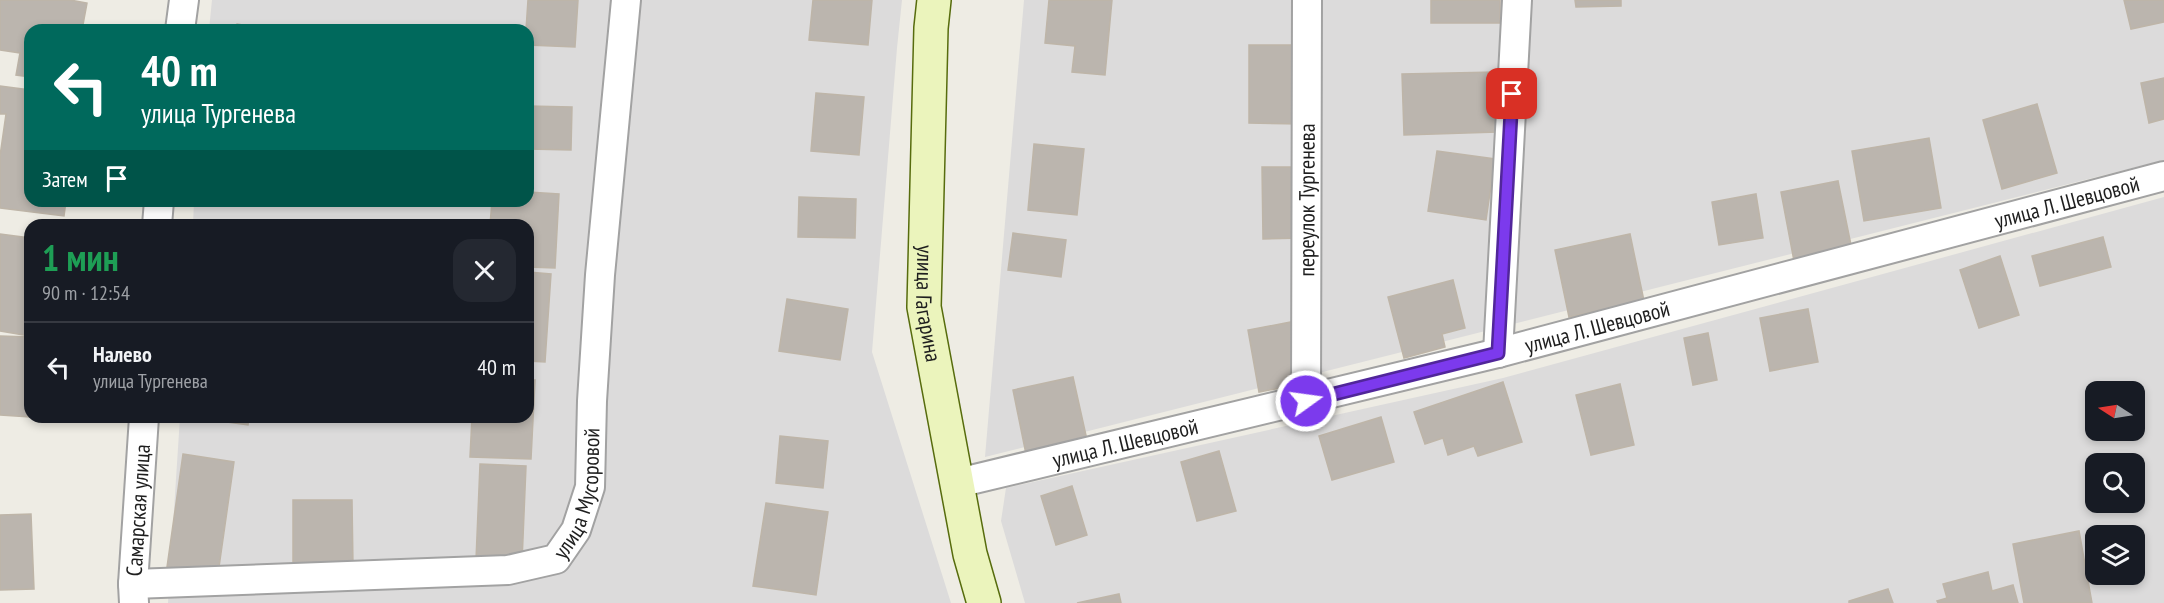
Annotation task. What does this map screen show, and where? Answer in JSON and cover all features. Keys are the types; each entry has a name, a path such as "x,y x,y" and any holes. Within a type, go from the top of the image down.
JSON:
{"main road":[{"name":"улица Гагарина","path":"934,0 931,28 924,308 970,554 984,603"}],"street":[{"path":"181,24 184,0"},
{"name":"улица Мусоровой","path":"133,594 508,570 556,559 576,530 590,487 592,401 600,275 626,0"},
{"name":"переулок Тургенева","path":"1306,401 1307,0"},
{"path":"1498,353 1517,0"},
{"name":"улица Л. Шевцовой","path":"958,483 1498,353 2164,176"},
{"name":"Самарская улица","path":"133,594 144,423"}],"shaded area":[{"path":"212,0 902,0 872,352 951,603 168,603 180,423 534,423 534,219 193,219 194,207 534,207 534,24 210,24"},
{"path":"1024,0 2164,0 2164,160 985,457"},
{"path":"2164,197 2164,603 1025,603 1001,521 1006,488 1503,378"}],"building":[{"path":"0,0 70,0 87,3 83,24 24,24 24,76 16,75 20,53 0,50"},
{"path":"528,0 578,0 575,47 534,45 534,24 526,24"},
{"path":"813,0 872,0 868,45 809,40"},
{"path":"1049,0 1112,0 1105,75 1072,72 1075,46 1045,43"},
{"path":"1431,0 1500,0 1500,23 1431,23"},
{"path":"1575,0 1621,0 1621,6 1576,7"},
{"path":"2124,0 2164,0 2164,22 2131,29"},
{"path":"1249,45 1301,45 1301,124 1249,123"},
{"path":"1496,72 1497,132 1404,135 1402,74"},
{"path":"2164,78 2164,119 2149,123 2141,83"},
{"path":"0,86 24,89 24,207 65,207 64,216 0,208 0,156 6,114 0,114"},
{"path":"816,93 864,97 859,155 811,151"},
{"path":"2037,104 2057,173 2002,189 1983,120"},
{"path":"534,106 572,107 571,150 534,149"},
{"path":"1929,138 1941,208 1864,221 1852,151"},
{"path":"1034,144 1084,149 1077,215 1028,210"},
{"path":"1437,151 1495,159 1486,220 1428,211"},
{"path":"1262,167 1302,167 1303,238 1263,239"},
{"path":"1838,181 1852,250 1794,261 1781,192"},
{"path":"534,192 559,194 555,268 534,267 534,219 490,219 492,207 534,207"},
{"path":"1756,194 1763,238 1719,245 1712,202"},
{"path":"799,197 856,199 855,238 798,237"},
{"path":"1013,233 1066,240 1061,277 1008,270"},
{"path":"0,234 24,237 24,335 0,331"},
{"path":"1630,234 1644,301 1569,317 1555,250"},
{"path":"2103,237 2111,267 2040,286 2032,256"},
{"path":"2000,256 2019,315 1979,328 1960,270"},
{"path":"534,273 551,274 545,362 534,361"},
{"path":"1453,280 1465,328 1442,334 1445,347 1404,358 1388,297"},
{"path":"787,299 848,309 840,360 779,351"},
{"path":"1808,309 1818,362 1770,371 1760,318"},
{"path":"1291,322 1302,384 1259,392 1248,330"},
{"path":"1708,333 1717,380 1693,385 1684,338"},
{"path":"0,336 24,337 24,417 0,415"},
{"path":"1073,377 1087,440 1026,454 1013,390"},
{"path":"1503,382 1522,442 1478,456 1474,446 1448,455 1443,438 1425,444 1414,412"},
{"path":"1620,384 1634,445 1591,455 1576,395"},
{"path":"1381,417 1394,462 1332,480 1319,436"},
{"path":"472,423 533,423 531,459 470,457"},
{"path":"780,436 828,441 823,488 776,483"},
{"path":"1219,451 1236,511 1197,521 1181,462"},
{"path":"183,454 234,462 218,574 167,567"},
{"path":"480,464 526,466 522,562 476,560"},
{"path":"1072,486 1087,535 1056,545 1041,496"},
{"path":"293,500 352,500 353,566 293,567"},
{"path":"766,503 828,512 816,595 753,586"},
{"path":"31,514 34,589 0,590 0,515"},
{"path":"2079,531 2085,564 2085,585 2089,585 2092,603 2024,603 2013,544"},
{"path":"1988,572 1992,591 2013,585 2018,603 1938,603 1937,601 1947,598 1943,584"},
{"path":"1888,589 1893,603 1849,603 1849,601"},
{"path":"1119,594 1121,603 1077,603"}],"route":[{"path":"1306,401 1498,353 1512,94"}]}
